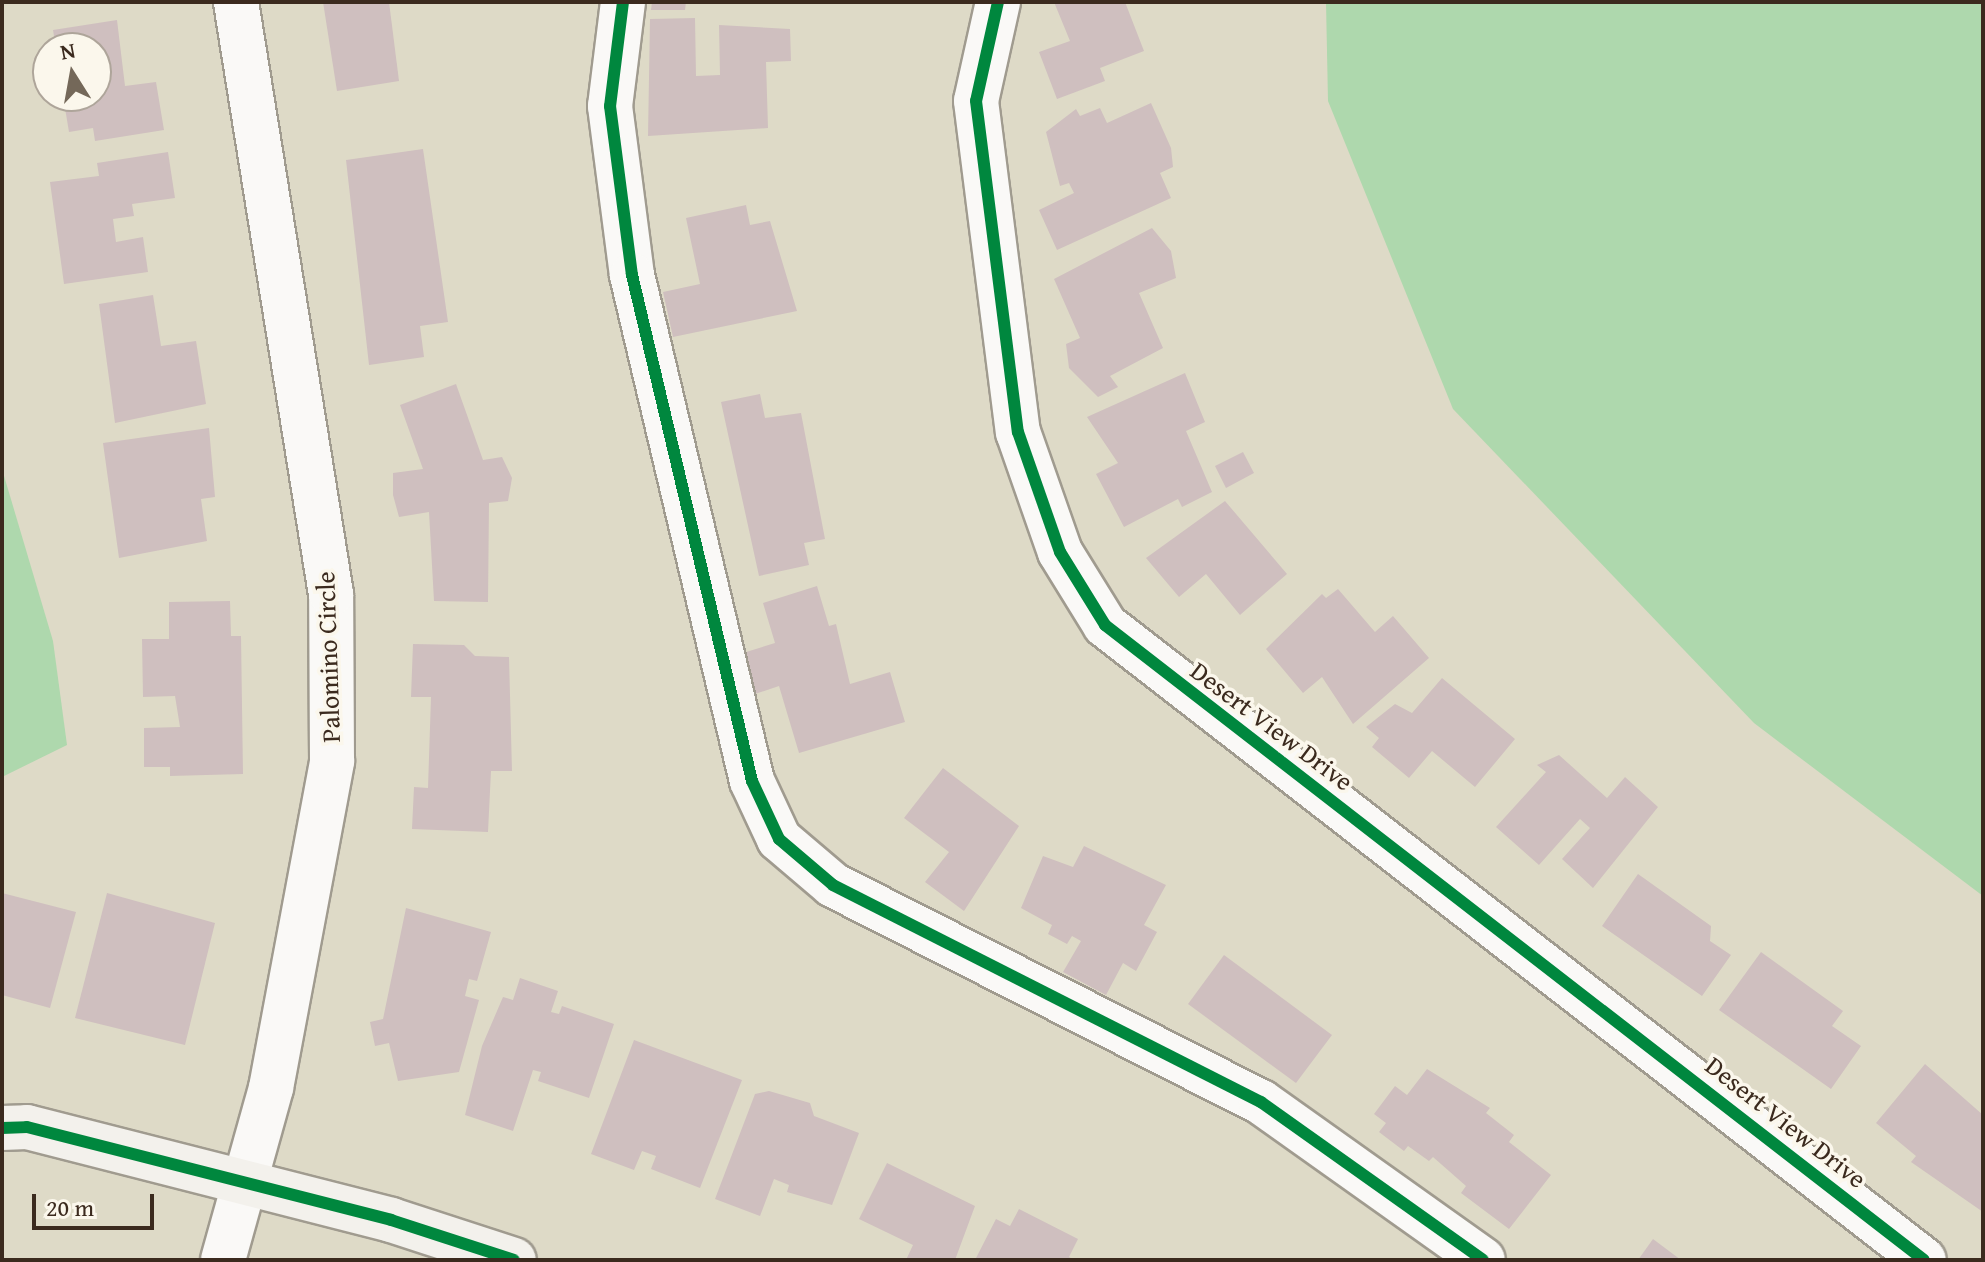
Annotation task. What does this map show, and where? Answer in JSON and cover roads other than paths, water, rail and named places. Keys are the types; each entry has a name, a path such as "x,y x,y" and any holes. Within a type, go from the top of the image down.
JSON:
{"main road":[{"path":"10,1120 514,1260"}],"street":[{"name":"Palomino Circle","path":"223,1260 271,1088 332,761 331,594 236,2"},
{"path":"623,2 610,106 632,275 752,781 779,839 833,885 1261,1102 1483,1260"},
{"name":"Desert View Drive","path":"998,2 976,101 1018,432 1060,552 1105,625 1924,1260"}]}
